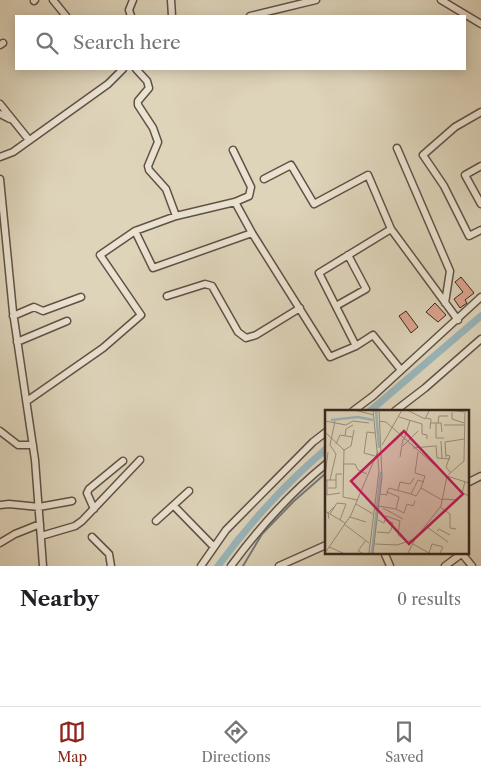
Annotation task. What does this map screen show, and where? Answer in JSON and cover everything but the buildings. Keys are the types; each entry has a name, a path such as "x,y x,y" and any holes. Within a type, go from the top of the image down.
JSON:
{"street":[{"path":"54,0 65,15"},
{"path":"131,15 129,10 133,0"},
{"path":"171,0 172,15"},
{"path":"253,15 316,0"},
{"path":"442,0 481,24"},
{"path":"0,157 13,152 108,84 121,70"},
{"path":"137,70 147,81 149,88 138,101 138,105 153,128 158,142 148,166 149,170 166,189 176,216"},
{"path":"0,104 29,140"},
{"path":"481,112 456,127 423,155 444,186 469,236 481,230"},
{"path":"0,114 14,121"},
{"path":"397,148 450,271 445,303"},
{"path":"27,401 103,348 140,315 100,255 135,231 176,216 235,202 249,196 251,187 233,150"},
{"path":"264,179 291,165 314,204 368,175 391,229 458,320"},
{"path":"481,166 465,175 481,204"},
{"path":"0,179 13,316 33,446 43,566"},
{"path":"235,202 252,233 330,357 356,346 373,335 402,370"},
{"path":"356,346 319,273 391,229"},
{"path":"135,231 153,268 252,233"},
{"path":"336,306 366,289 348,255"},
{"path":"167,296 205,284 212,286 238,332 246,338 256,335 300,308"},
{"path":"13,316 34,307 44,311 81,297"},
{"path":"354,410 402,370 481,298"},
{"path":"17,342 67,321"},
{"path":"396,410 425,388 481,339"},
{"path":"0,431 18,444 33,446"},
{"path":"201,566 226,530 313,442 325,433"},
{"path":"41,536 75,526 94,509 140,460"},
{"path":"94,509 87,493 89,489 123,461"},
{"path":"231,566 267,520 301,484 325,465"},
{"path":"468,482 481,476"},
{"path":"156,522 190,491"},
{"path":"0,505 39,507 72,501"},
{"path":"174,506 214,547"},
{"path":"0,543 15,534 40,524"},
{"path":"92,536 109,554 112,559 111,566"},
{"path":"279,566 325,545"},
{"path":"385,554 390,566"},
{"path":"445,566 463,554 472,566"}],"waterway":[{"path":"371,410 481,316"},
{"path":"218,566 269,504 325,450"},
{"path":"243,566 262,534 294,501 325,474"}]}
